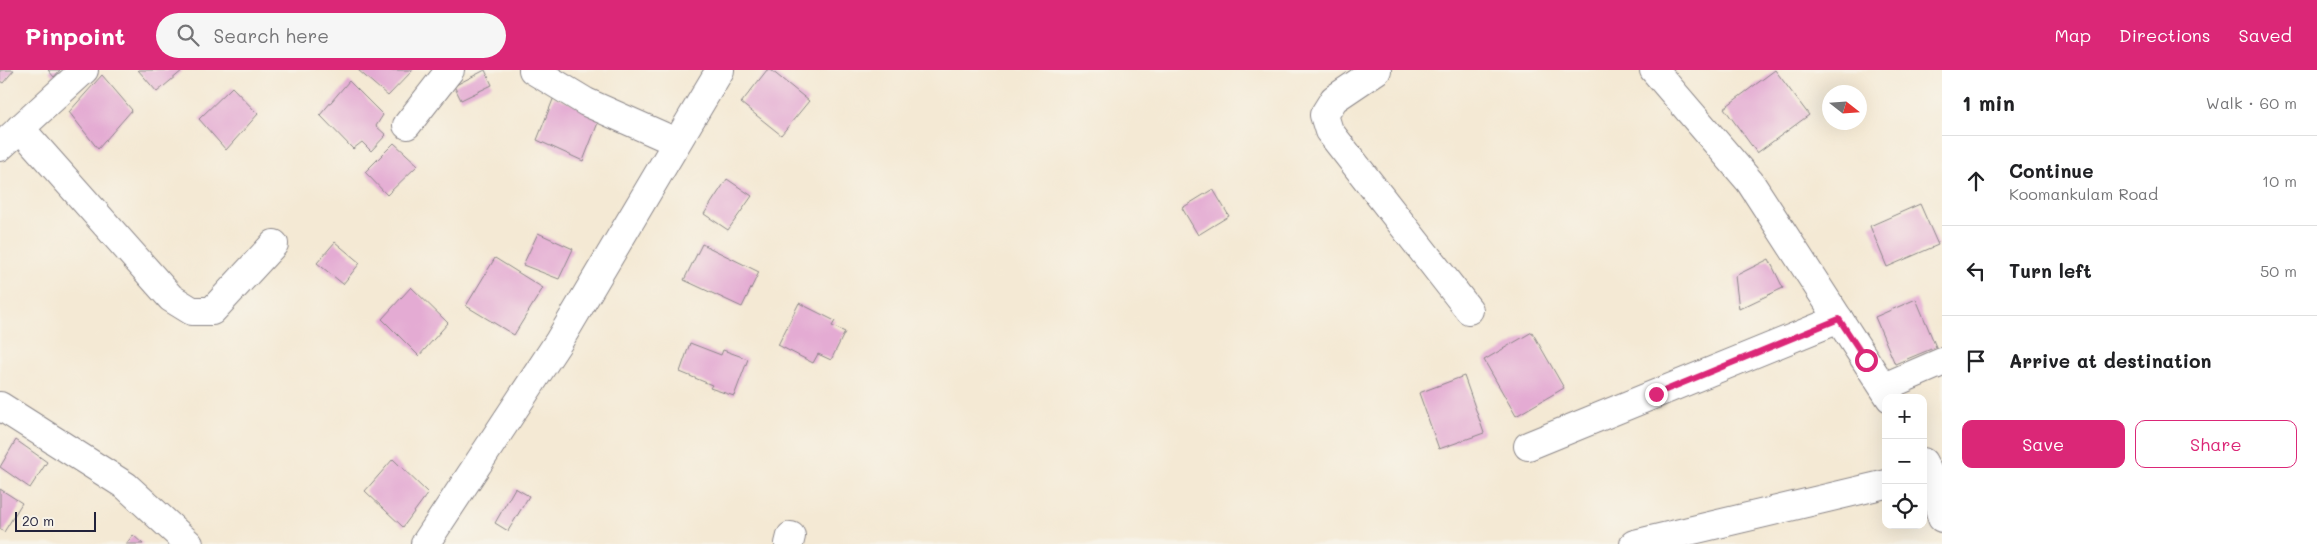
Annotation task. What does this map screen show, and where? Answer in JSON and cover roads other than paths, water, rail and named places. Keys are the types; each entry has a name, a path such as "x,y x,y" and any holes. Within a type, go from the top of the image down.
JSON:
{"street":[{"path":"0,147 84,70"},
{"path":"407,125 450,70"},
{"path":"533,70 586,102 676,142"},
{"path":"425,544 560,341 720,70"},
{"path":"1377,70 1334,99 1324,116 1329,131 1469,310"},
{"path":"1654,70 1750,182 1887,392 1942,362"},
{"path":"20,128 171,298 192,311 212,311 274,244"},
{"path":"1528,446 1839,319"},
{"path":"0,406 126,486 189,544"},
{"path":"1927,476 1942,518"},
{"path":"1634,544 1882,485"}]}
